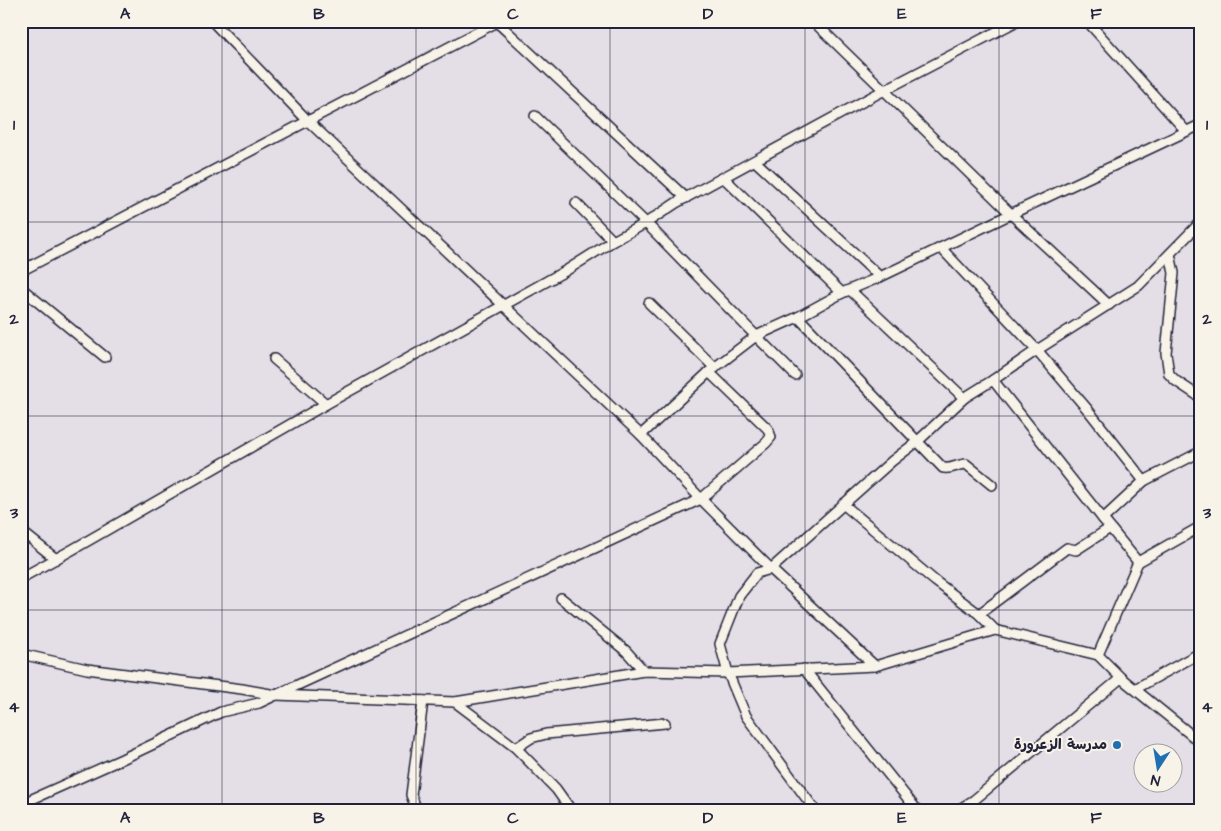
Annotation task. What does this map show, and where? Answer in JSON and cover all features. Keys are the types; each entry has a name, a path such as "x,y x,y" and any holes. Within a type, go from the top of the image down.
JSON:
{"street":[{"path":"212,21 309,122 642,436 770,569 875,666"},
{"path":"813,21 1011,214 1109,305"},
{"path":"21,578 326,404 567,270 686,198 884,90 1017,21"},
{"path":"1087,21 1186,132"},
{"path":"21,271 498,22 686,198"},
{"path":"535,116 646,223 795,375"},
{"path":"642,436 712,370 756,336 1200,125"},
{"path":"755,161 880,278"},
{"path":"724,178 846,292 964,398"},
{"path":"576,204 613,241"},
{"path":"815,810 746,716 728,673 720,644 739,596 757,573 770,569 892,461 918,442 964,398 1138,286 1200,223"},
{"path":"941,248 1037,350 1088,410 1144,481"},
{"path":"1170,254 1174,273 1166,353 1169,374 1200,397"},
{"path":"21,288 105,357"},
{"path":"21,804 221,712 259,702 276,695 701,499 771,437 768,429 649,303"},
{"path":"798,317 943,468 966,464 992,485"},
{"path":"274,359 326,404"},
{"path":"993,380 1138,562"},
{"path":"1103,520 1144,481 1200,452"},
{"path":"843,504 935,581 979,614 995,630"},
{"path":"1098,654 1138,562 1200,527"},
{"path":"979,614 1067,548 1076,550 1110,528"},
{"path":"21,531 56,559"},
{"path":"561,598 626,651 644,671"},
{"path":"21,654 87,668 276,695 455,702 644,671 728,673 875,666 995,630 1098,654 1121,678 1200,742"},
{"path":"1135,689 1200,653"},
{"path":"804,669 917,810"},
{"path":"958,810 974,800 1121,678"},
{"path":"419,810 416,808 411,795 423,700"},
{"path":"455,702 516,748 556,789 571,810"},
{"path":"516,748 531,738 546,734 665,723"}],"place":[{"name":"مدرسة الزعرورة","path":"1117,745"}]}
